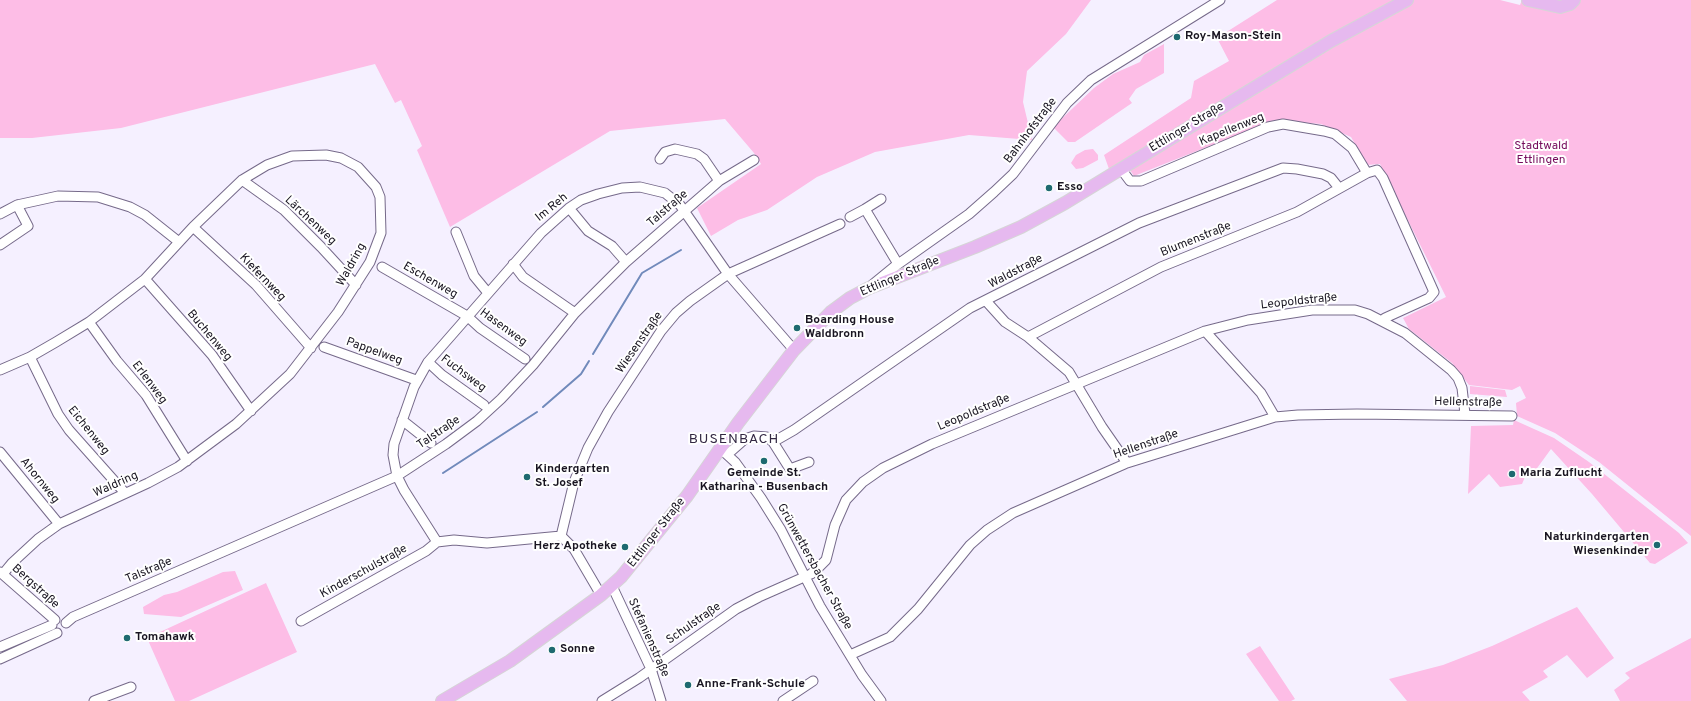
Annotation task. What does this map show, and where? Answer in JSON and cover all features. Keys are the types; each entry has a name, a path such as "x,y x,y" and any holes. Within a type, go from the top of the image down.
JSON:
{"main road":[{"name":"Ettlinger Straße","path":"442,701 510,661 612,586 631,567 724,451 794,350 831,312 850,298 869,288 1021,227 1066,203 1331,41 1407,0"},
{"path":"1528,0 1560,7 1570,4 1574,0"}],"street":[{"name":"Bahnhofstraße","path":"869,288 875,281 969,214 1013,174 1058,113 1091,80 1220,0"},
{"name":"Kapellenweg","path":"1121,169 1130,181 1141,181 1268,127 1284,124 1324,130 1335,134 1352,148 1367,173"},
{"path":"660,159 665,152 675,149 697,154 704,159 719,181"},
{"name":"Waldring","path":"0,370 30,357 89,322 145,279 193,227 242,180 267,165 292,156 326,155 341,158 358,167 376,187 380,197 382,211 381,233 370,262 356,285 290,374 236,424 187,461 148,483 59,524 38,539 1,573"},
{"name":"Talstraße","path":"0,659 66,630 66,623 72,617 397,476 446,444 490,410 523,376 572,310 719,181 754,160"},
{"name":"Waldstraße","path":"773,442 794,430 970,308 1140,222 1283,168 1323,174 1331,178 1339,188"},
{"name":"Blumenstraße","path":"1028,337 1161,267 1297,212 1367,173 1377,170 1383,178 1434,292 1429,298 1385,318 1382,321"},
{"name":"Lärchenweg","path":"242,180 284,210 321,246 356,285"},
{"name":"Im Reh","path":"397,476 393,455 394,444 416,380 428,362 541,233 569,208 581,200 598,194 622,188 640,187 665,193 684,211 728,274 794,350"},
{"path":"0,214 17,205 58,196 98,197 130,207 145,215 179,242"},
{"path":"850,218 881,199"},
{"path":"0,245 28,226 17,205"},
{"path":"569,208 588,231 612,246 626,262"},
{"path":"865,209 898,264"},
{"name":"Wiesenstraße","path":"561,536 574,482 588,448 608,412 661,331 676,313 690,301 728,274 840,224"},
{"name":"Kiefernweg","path":"193,227 256,285 310,348"},
{"path":"456,232 474,276 488,293"},
{"path":"513,264 523,276 572,310"},
{"name":"Eschenweg","path":"382,267 467,316"},
{"name":"Buchenweg","path":"145,279 212,356 251,411"},
{"path":"986,301 1005,322 1028,337 1069,372 1102,427 1127,464"},
{"name":"Leopoldstraße","path":"805,576 818,568 826,560 840,511 846,500 863,482 883,468 932,444 1076,383 1205,331 1248,320 1312,310 1355,310 1368,314 1405,333 1451,370 1458,378 1462,388 1465,414"},
{"name":"Hasenweg","path":"467,316 480,328 526,359"},
{"name":"Erlenweg","path":"89,322 117,361 146,395 187,461"},
{"path":"1205,331 1261,393 1275,417"},
{"name":"Pappelweg","path":"324,347 416,380"},
{"name":"Eichenweg","path":"30,357 62,420 125,493"},
{"name":"Fuchsweg","path":"428,362 442,375 484,405"},
{"name":"Hellenstraße","path":"850,655 890,637 970,545 987,530 1013,513 1127,464 1275,417 1357,414 1465,414 1512,416"},
{"path":"402,420 431,443"},
{"path":"724,451 745,439 754,436 767,437 773,442 790,469 809,462"},
{"name":"Grünwettersbacher Straße","path":"724,451 762,498 781,530 820,606 850,655 881,701"},
{"name":"Ahornweg","path":"0,452 59,524"},
{"path":"397,476 404,490 438,542 454,540 487,544 561,536 574,548 601,595"},
{"name":"Kinderschulstraße","path":"301,621 426,551 438,542"},
{"name":"Bergstraße","path":"1,573 53,623"},
{"name":"Schulstraße","path":"602,701 651,669 736,609 805,576"},
{"name":"Stefanienstraße","path":"612,586 651,669 661,701"},
{"path":"0,647 61,619 66,623"},
{"path":"53,623 53,629 57,633"},
{"path":"784,701 813,681"},
{"path":"94,701 131,687"}],"green space":[{"path":"0,0 1091,0 1066,34 1027,71 1023,102 1032,140 969,135 875,152 817,177 767,210 738,220 711,236 697,208 761,164 754,153 725,119 610,131 450,227 417,150 422,146 401,100 395,103 375,64 121,128 32,138 0,138"},
{"name":"Stadtwald Ettlingen","path":"1277,0 1500,0 1520,5 1522,0 1691,0 1691,536 1599,462 1555,433 1517,416 1516,403 1526,398 1520,386 1512,390 1469,385 1452,363 1409,329 1403,318 1446,297 1380,164 1367,165 1351,137 1321,124 1275,120 1134,176 1123,160 1109,169 1104,155 1191,98 1194,81 1229,61 1217,38"},
{"path":"1164,44 1164,73 1136,89 1129,99 1132,103 1075,142 1068,142 1053,127 1094,88 1113,74 1140,62 1144,55"},
{"path":"1093,149 1098,155 1098,160 1083,168 1076,169 1071,163 1076,155 1085,150"},
{"path":"1470,386 1505,390 1507,397 1470,394"},
{"path":"1514,420 1554,438 1589,462 1679,533 1688,543 1655,564 1650,563 1592,494 1551,449 1535,471 1528,470 1522,484 1500,487 1489,474 1468,494 1471,426 1513,425"},
{"path":"235,571 243,590 181,617 144,614 143,607 164,595 177,592 223,572"},
{"path":"266,583 297,652 189,701 175,701 147,638"},
{"path":"1577,607 1614,658 1587,678 1567,655 1543,671 1548,677 1522,692 1530,701 1407,701 1389,679 1443,665 1492,646"},
{"path":"1691,638 1691,701 1620,701 1614,690 1630,678 1625,673"},
{"path":"1260,646 1295,699 1291,701 1279,701 1246,654"}],"waterway":[{"path":"593,354 642,273 681,250"},
{"path":"543,407 581,374 589,361"},
{"path":"443,473 537,412"}],"place":[{"name":"Roy-Mason-Stein","path":"1177,37"},
{"name":"Esso","path":"1049,188"},
{"name":"Boarding House Waldbronn","path":"797,328"},
{"name":"Gemeinde St. Katharina - Busenbach","path":"764,461"},
{"name":"Maria Zuflucht","path":"1512,474"},
{"name":"Kindergarten St. Josef","path":"527,477"},
{"name":"Naturkindergarten Wiesenkinder","path":"1657,545"},
{"name":"Herz Apotheke","path":"625,547"},
{"name":"Tomahawk","path":"127,638"},
{"name":"Sonne","path":"552,650"},
{"name":"Anne-Frank-Schule","path":"688,685"}],"district":[{"name":"BUSENBACH","path":"734,440"}]}
